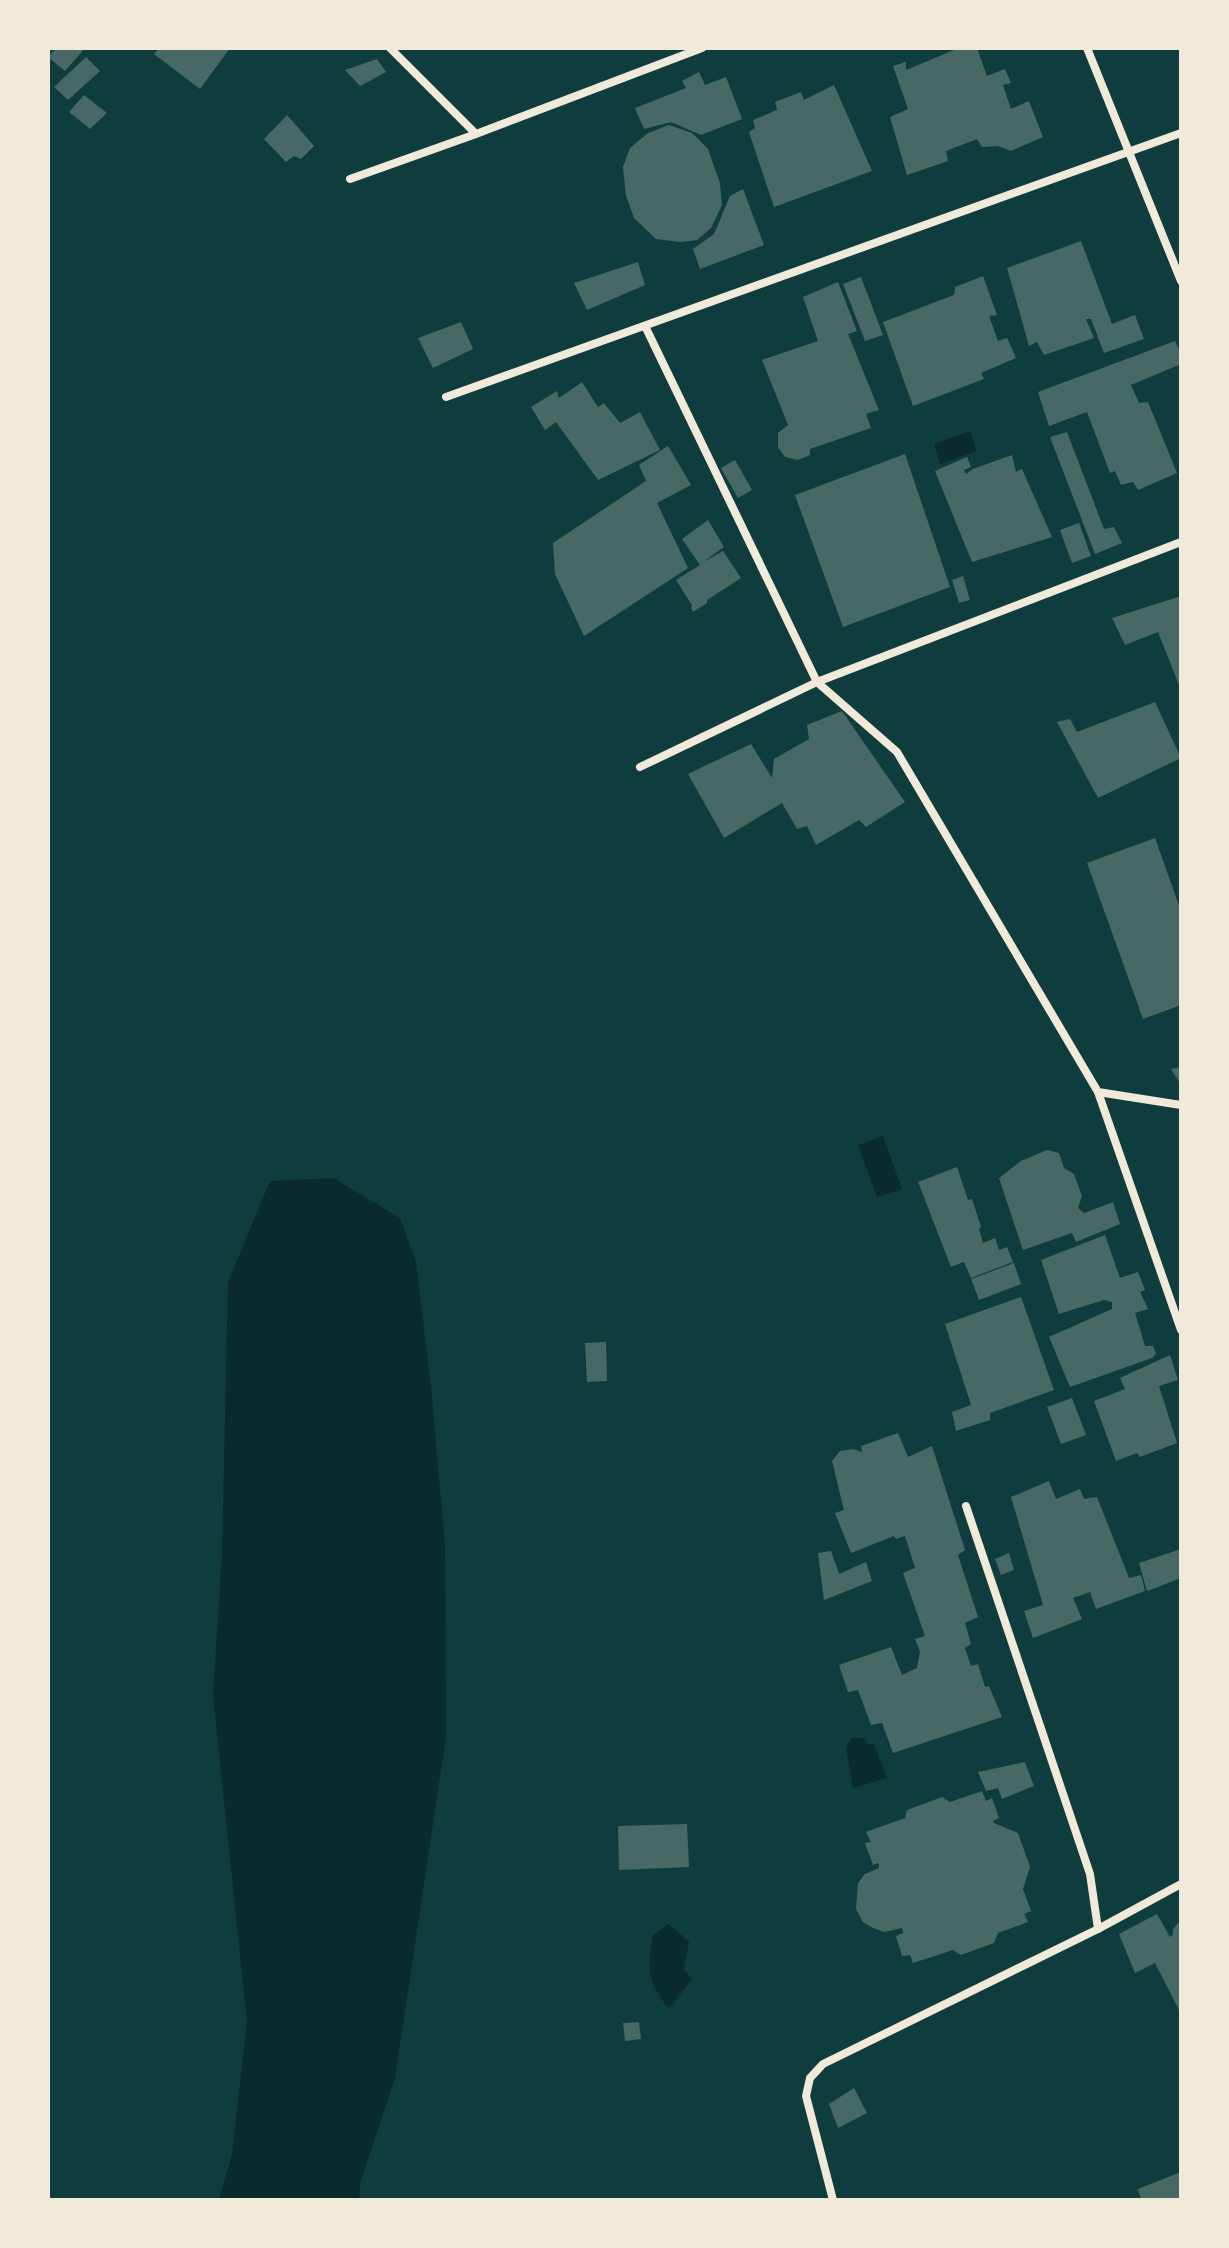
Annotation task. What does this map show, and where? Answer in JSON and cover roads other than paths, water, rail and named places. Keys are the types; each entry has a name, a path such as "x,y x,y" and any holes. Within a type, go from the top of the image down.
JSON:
{"street":[{"path":"390,48 476,134"},
{"path":"350,179 702,48"},
{"path":"1087,48 1181,281"},
{"path":"446,397 1181,133"},
{"path":"645,326 817,682 897,752 1098,1092 1181,1330"},
{"path":"640,767 817,682 1181,542"},
{"path":"1098,1092 1181,1105"},
{"path":"966,1506 1090,1874 1098,1929"},
{"path":"833,2200 806,2096 810,2078 823,2064 1098,1929 1181,1884"}],"water":[{"path":"970,431 977,451 940,464 934,444"},
{"path":"883,1136 902,1189 877,1197 858,1145"},
{"path":"333,1178 400,1218 416,1262 445,1546 446,1737 395,2078 360,2183 359,2200 219,2200 232,2154 247,2022 213,1695 222,1554 228,1282 270,1181"},
{"path":"851,1738 864,1738 868,1744 874,1744 887,1778 853,1788 846,1748"},
{"path":"668,1924 689,1941 684,1969 692,1979 669,2009 650,1975 653,1935"}]}
